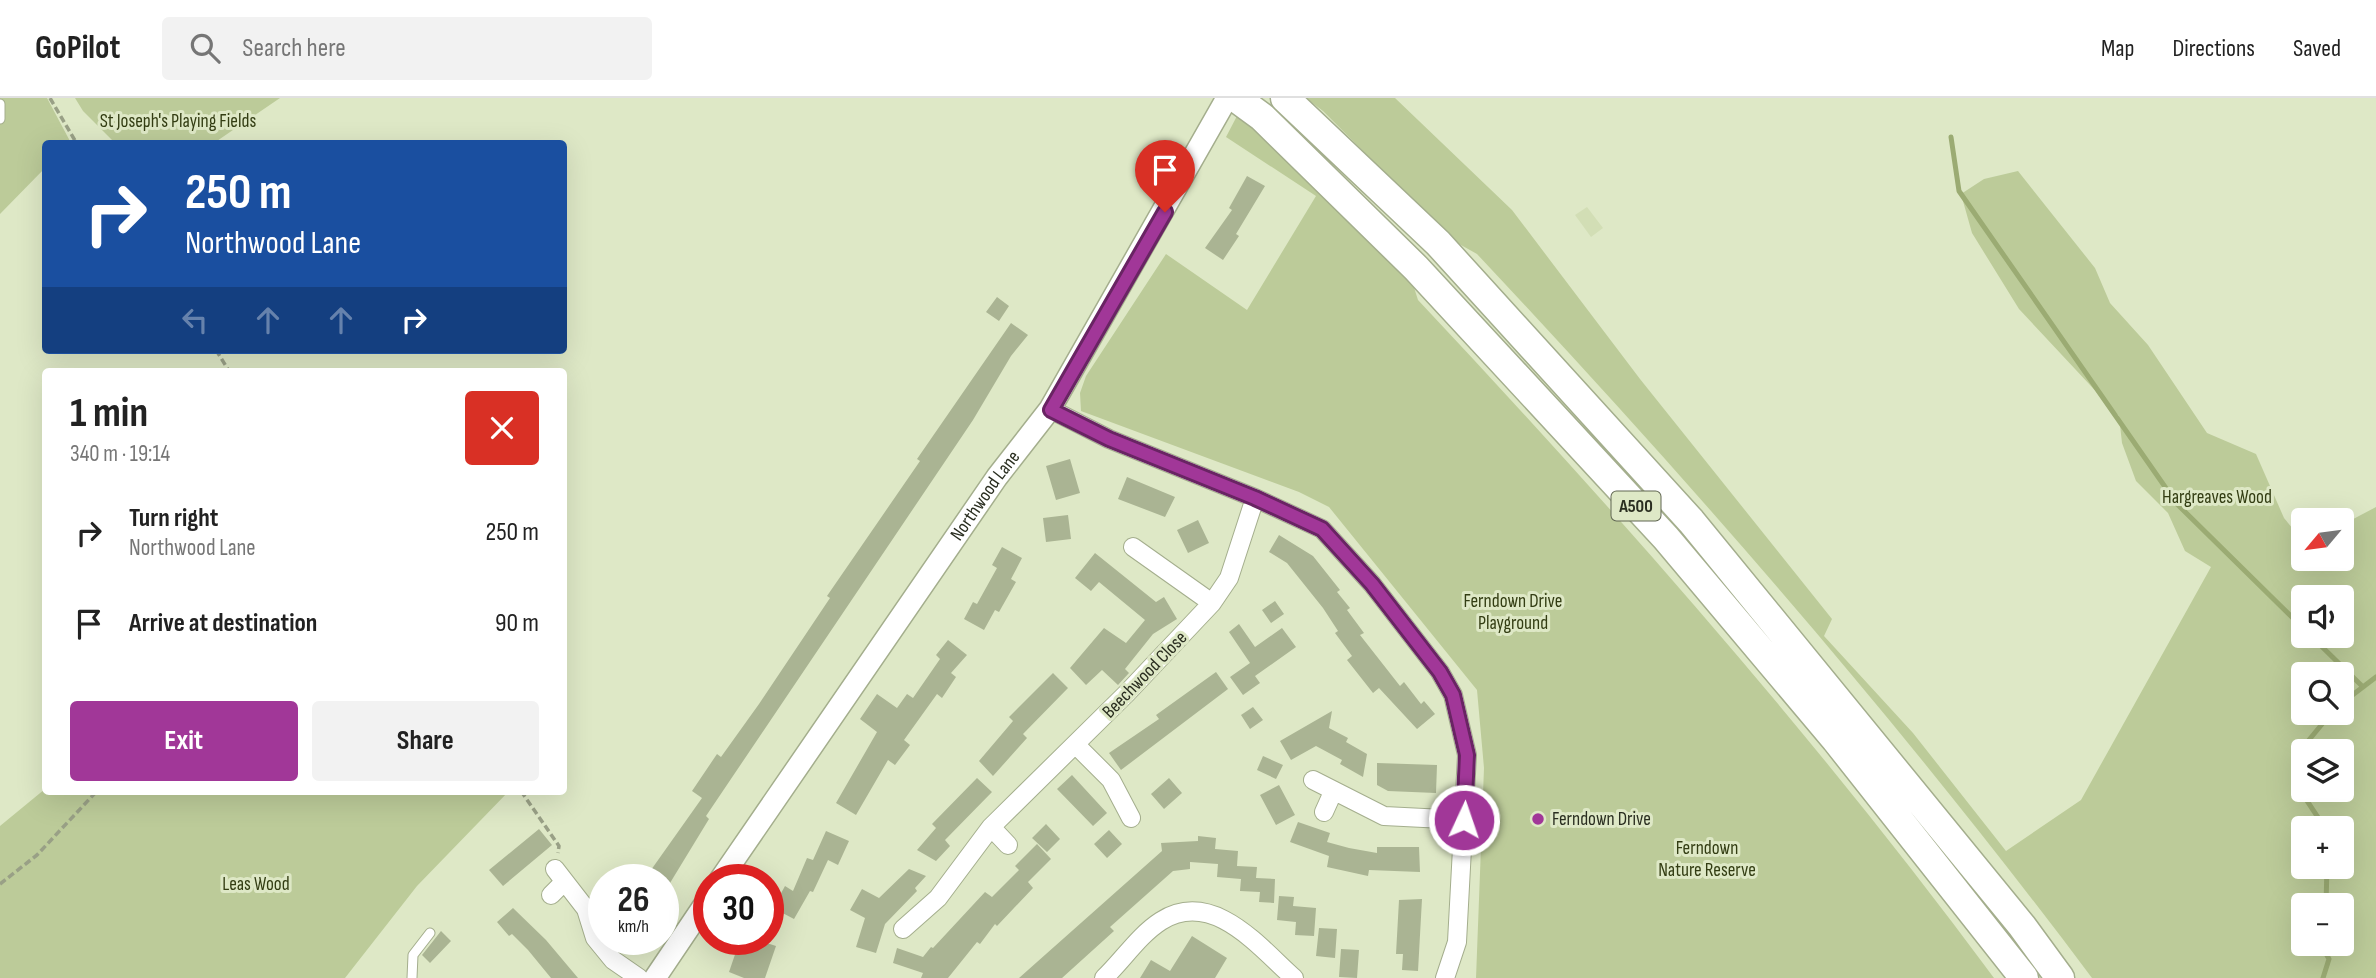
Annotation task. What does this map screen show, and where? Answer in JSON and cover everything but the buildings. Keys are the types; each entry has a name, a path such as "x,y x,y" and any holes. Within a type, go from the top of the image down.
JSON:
{"highway":[{"name":"A500","path":"1237,98 1262,117 1416,268 1666,538 1836,740 2024,978"},
{"name":"A500","path":"1285,98 1438,243 1691,521 2013,916 2060,978"}],"street":[{"name":"Northwood Lane","path":"731,864 997,477 1051,410 1201,149 1227,98"},
{"path":"1051,410 1109,439 1255,498 1322,529 1372,584 1440,672 1453,695 1467,755 1457,942 1445,978"},
{"name":"Beechwood Close","path":"903,929 939,898 991,827 1076,745 1212,603 1229,578 1255,498"},
{"path":"1133,547 1212,603"},
{"path":"1076,745 1111,780 1131,818"},
{"path":"1313,780 1384,816 1464,820"},
{"path":"1324,812 1333,792"},
{"path":"991,827 1008,845"},
{"path":"557,882 586,909 595,938 613,960 639,978"},
{"path":"1104,978 1162,920 1195,914 1225,918 1294,978"},
{"path":"655,978 693,922"}],"lane":[{"path":"0,104 0,119"},
{"path":"412,978 413,955 430,933"}],"path":[{"path":"50,98 75,140"},
{"path":"0,884 37,855 93,795"},
{"path":"524,795 559,846 557,882"}],"shaded area":[{"path":"1587,207 1603,228 1591,237 1575,215"}],"green space":[{"path":"0,98 47,98 69,140 42,140 42,171 0,214"},
{"name":"St Joseph's Playing Fields","path":"75,98 280,98 218,140 112,140 83,111"},
{"name":"Hargreaves Wood","path":"1306,98 1395,98 1512,210 1640,379 1832,619 1824,636 1913,733 2006,851 2081,800 2211,567 2185,551 2168,513 2136,481 2122,443 2119,416 2019,309 1972,233 1961,194 1984,179 2018,171 2095,268 2110,303 2148,345 2207,433 2256,454 2284,518 2291,526 2291,571 2354,571 2354,519 2376,507 2376,978 2092,978 1946,790 1795,607 1638,429 1477,254 1452,240 1323,111"},
{"path":"1238,114 1318,185 1411,278 1418,300 1643,547 1788,716 1927,889 1994,978 1476,978 1484,768 1477,690 1329,507 1299,492 1081,411 1080,393 1086,376 1166,254 1247,310 1316,196 1226,137"},
{"name":"Leas Wood","path":"42,791 42,795 505,795 417,886 345,978 0,978 0,826"}],"waterway":[{"path":"1951,137 1959,191 2177,504 2291,616"},
{"path":"2323,648 2362,686"},
{"path":"2354,694 2376,677"},
{"path":"2317,816 2298,787 2304,746 2321,725"},
{"path":"2326,893 2327,879"},
{"path":"2323,978 2329,959 2327,956"}],"place":[{"name":"Ferndown Drive","path":"1538,819"}],"route":[{"path":"1165,212 1051,410 1109,439 1255,498 1322,529 1372,584 1440,672 1453,695 1467,755 1464,820"}],"park label":[{"name":"Ferndown Drive Playground","path":"1513,612"},
{"name":"Ferndown Nature Reserve","path":"1707,859"}]}
